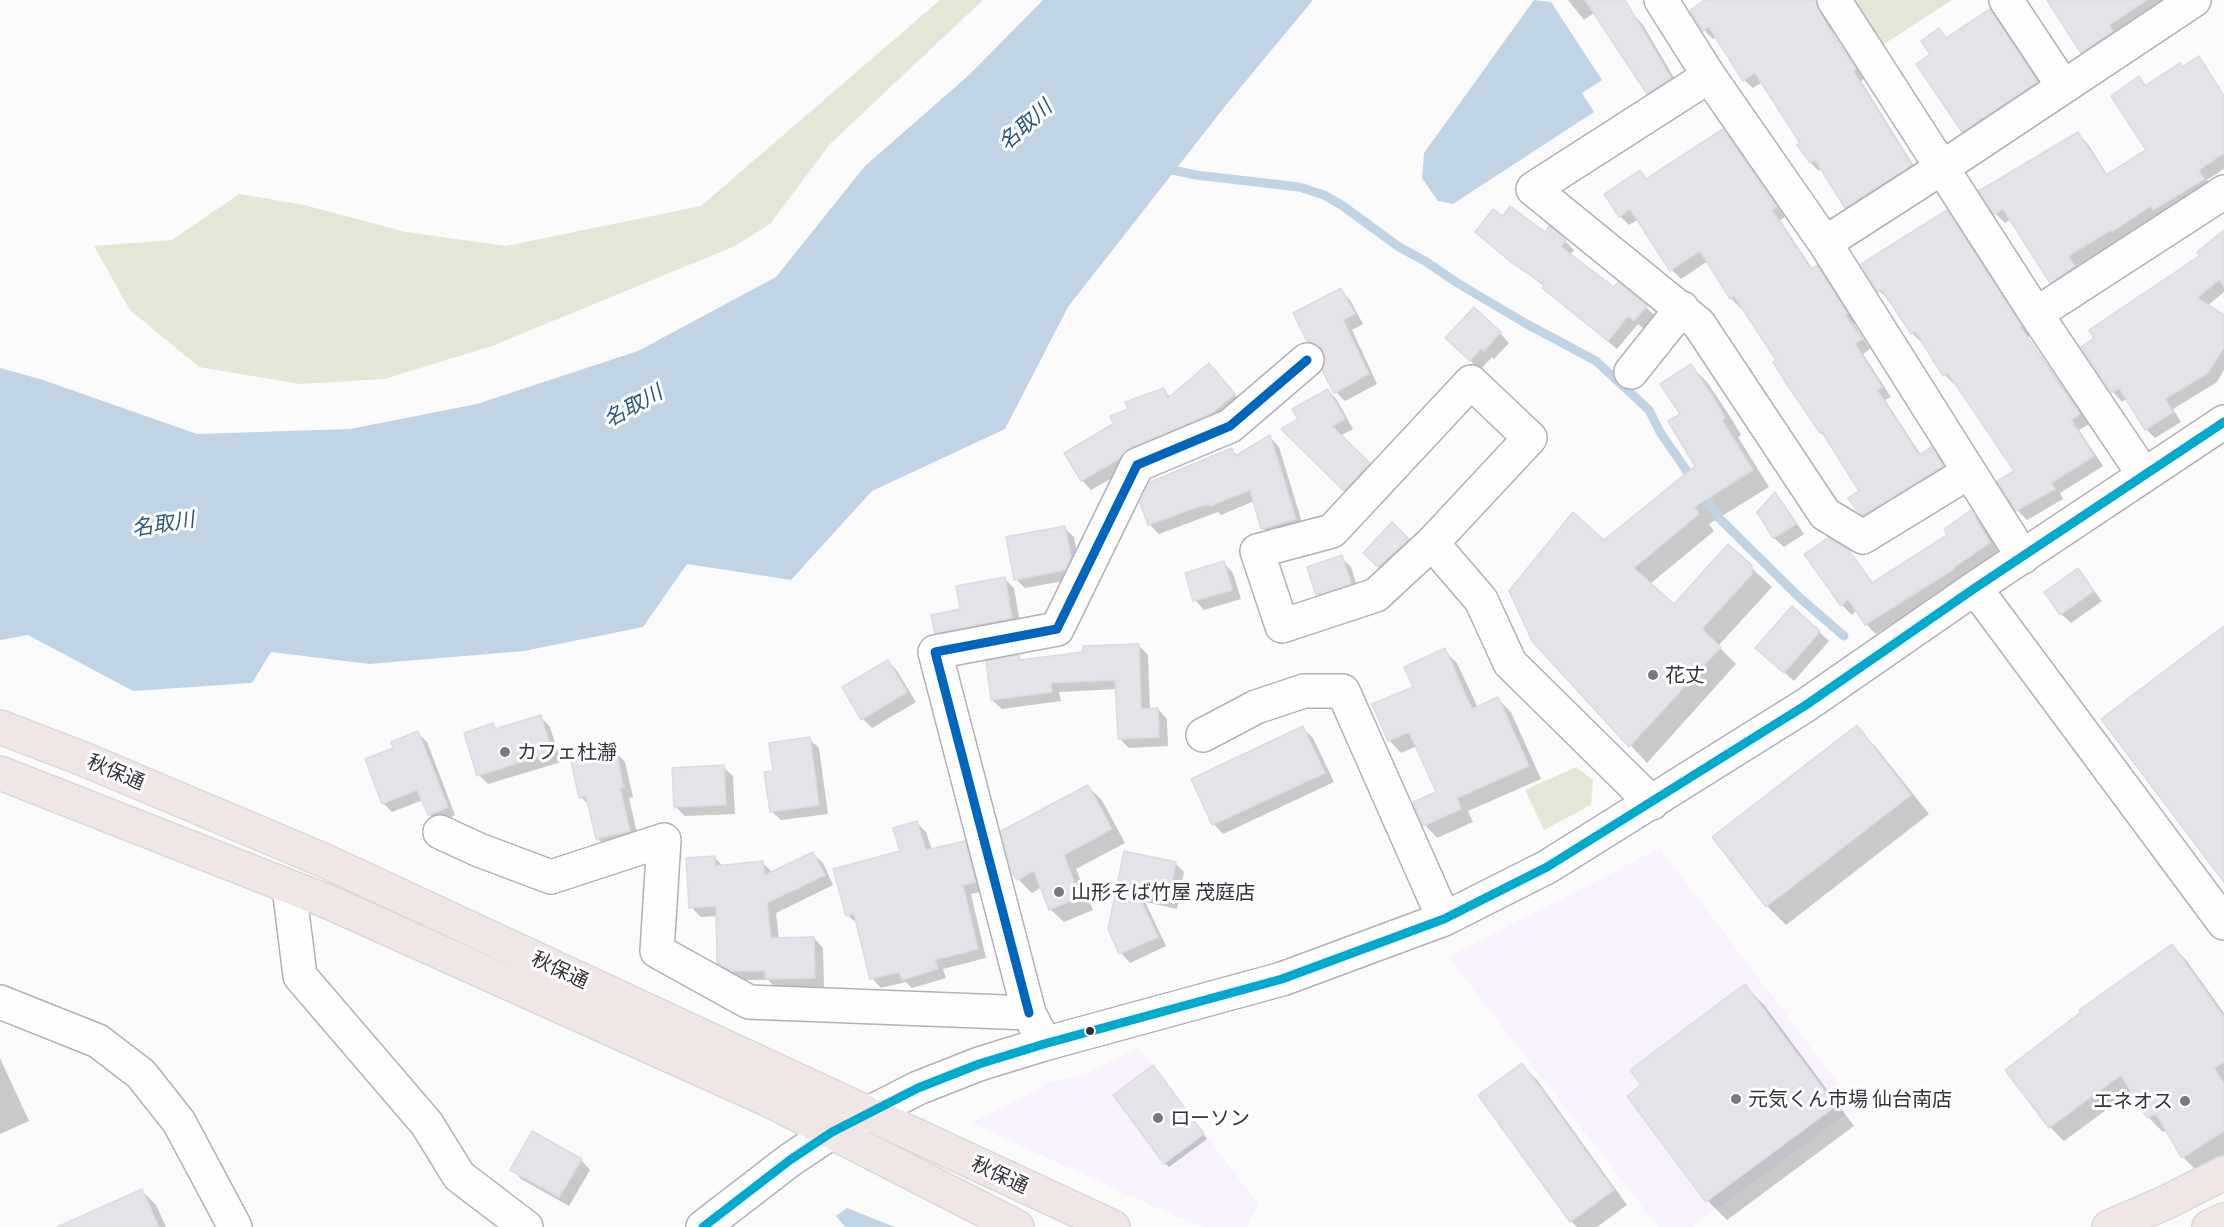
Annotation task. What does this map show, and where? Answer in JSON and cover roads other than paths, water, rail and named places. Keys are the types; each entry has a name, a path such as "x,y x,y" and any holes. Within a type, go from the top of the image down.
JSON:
{"highway":[{"name":"秋保通","path":"0,727 86,760 323,860 1113,1227"},
{"name":"秋保通","path":"0,773 331,903 769,1100 1017,1227"},
{"path":"2109,1227 2168,1202 2224,1173"},
{"path":"2209,1227 2224,1220"}],"street":[{"path":"1661,0 1709,76 1825,243 2023,557"},
{"path":"1834,0 2036,314 2144,475"},
{"path":"2006,0 2063,86"},
{"path":"1825,243 1943,167 2186,2"},
{"path":"1709,76 1533,189 1699,324 1825,514 1863,537 1969,472"},
{"path":"2036,314 2224,192"},
{"path":"1631,372 1682,308"},
{"path":"1044,1044 1029,1013 935,652 1057,629 1137,465 1230,426 1307,360"},
{"path":"1472,382 1530,438 1432,543 1376,595 1282,626 1257,551 1332,531 1472,382"},
{"path":"703,1227 790,1160 832,1132 918,1088 979,1064 1044,1044 1282,979 1444,919 1547,867 1806,705 1975,588 2224,422"},
{"path":"1432,543 1481,600 1510,663 1652,803"},
{"path":"1975,588 2224,923"},
{"path":"1203,735 1256,707 1304,691 1343,691 1444,919"},
{"path":"440,832 479,850 551,877 664,840 657,951 749,1002 1029,1013"},
{"path":"289,887 300,976 427,1124 459,1176 526,1227"},
{"path":"0,1002 98,1041 141,1074 179,1122 235,1227"}],"water":[{"name":"名取川","path":"1043,0 1313,0 1226,105 1068,307 1005,429 872,491 791,580 687,564 643,627 524,651 369,664 271,652 252,683 133,691 28,635 0,640 0,368 40,379 197,434 350,429 477,404 638,351 776,277 865,166 969,75"},
{"path":"1534,0 1551,2 1602,80 1582,93 1594,112 1453,204 1438,201 1422,178 1424,153"},
{"path":"847,1208 895,1227 845,1227 836,1216"}],"waterway":[{"path":"1163,168 1196,175 1299,187 1324,195 1399,247 1459,284 1596,361 1649,410 1660,432 1719,518 1799,597 1844,636"}],"place":[{"name":"花丈","path":"1653,675"},
{"name":"カフェ杜瀞","path":"505,752"},
{"name":"山形そば竹屋 茂庭店","path":"1059,892"},
{"name":"元気くん市場 仙台南店","path":"1736,1099"},
{"name":"エネオス","path":"2185,1101"},
{"name":"ローソン","path":"1158,1118"}]}
